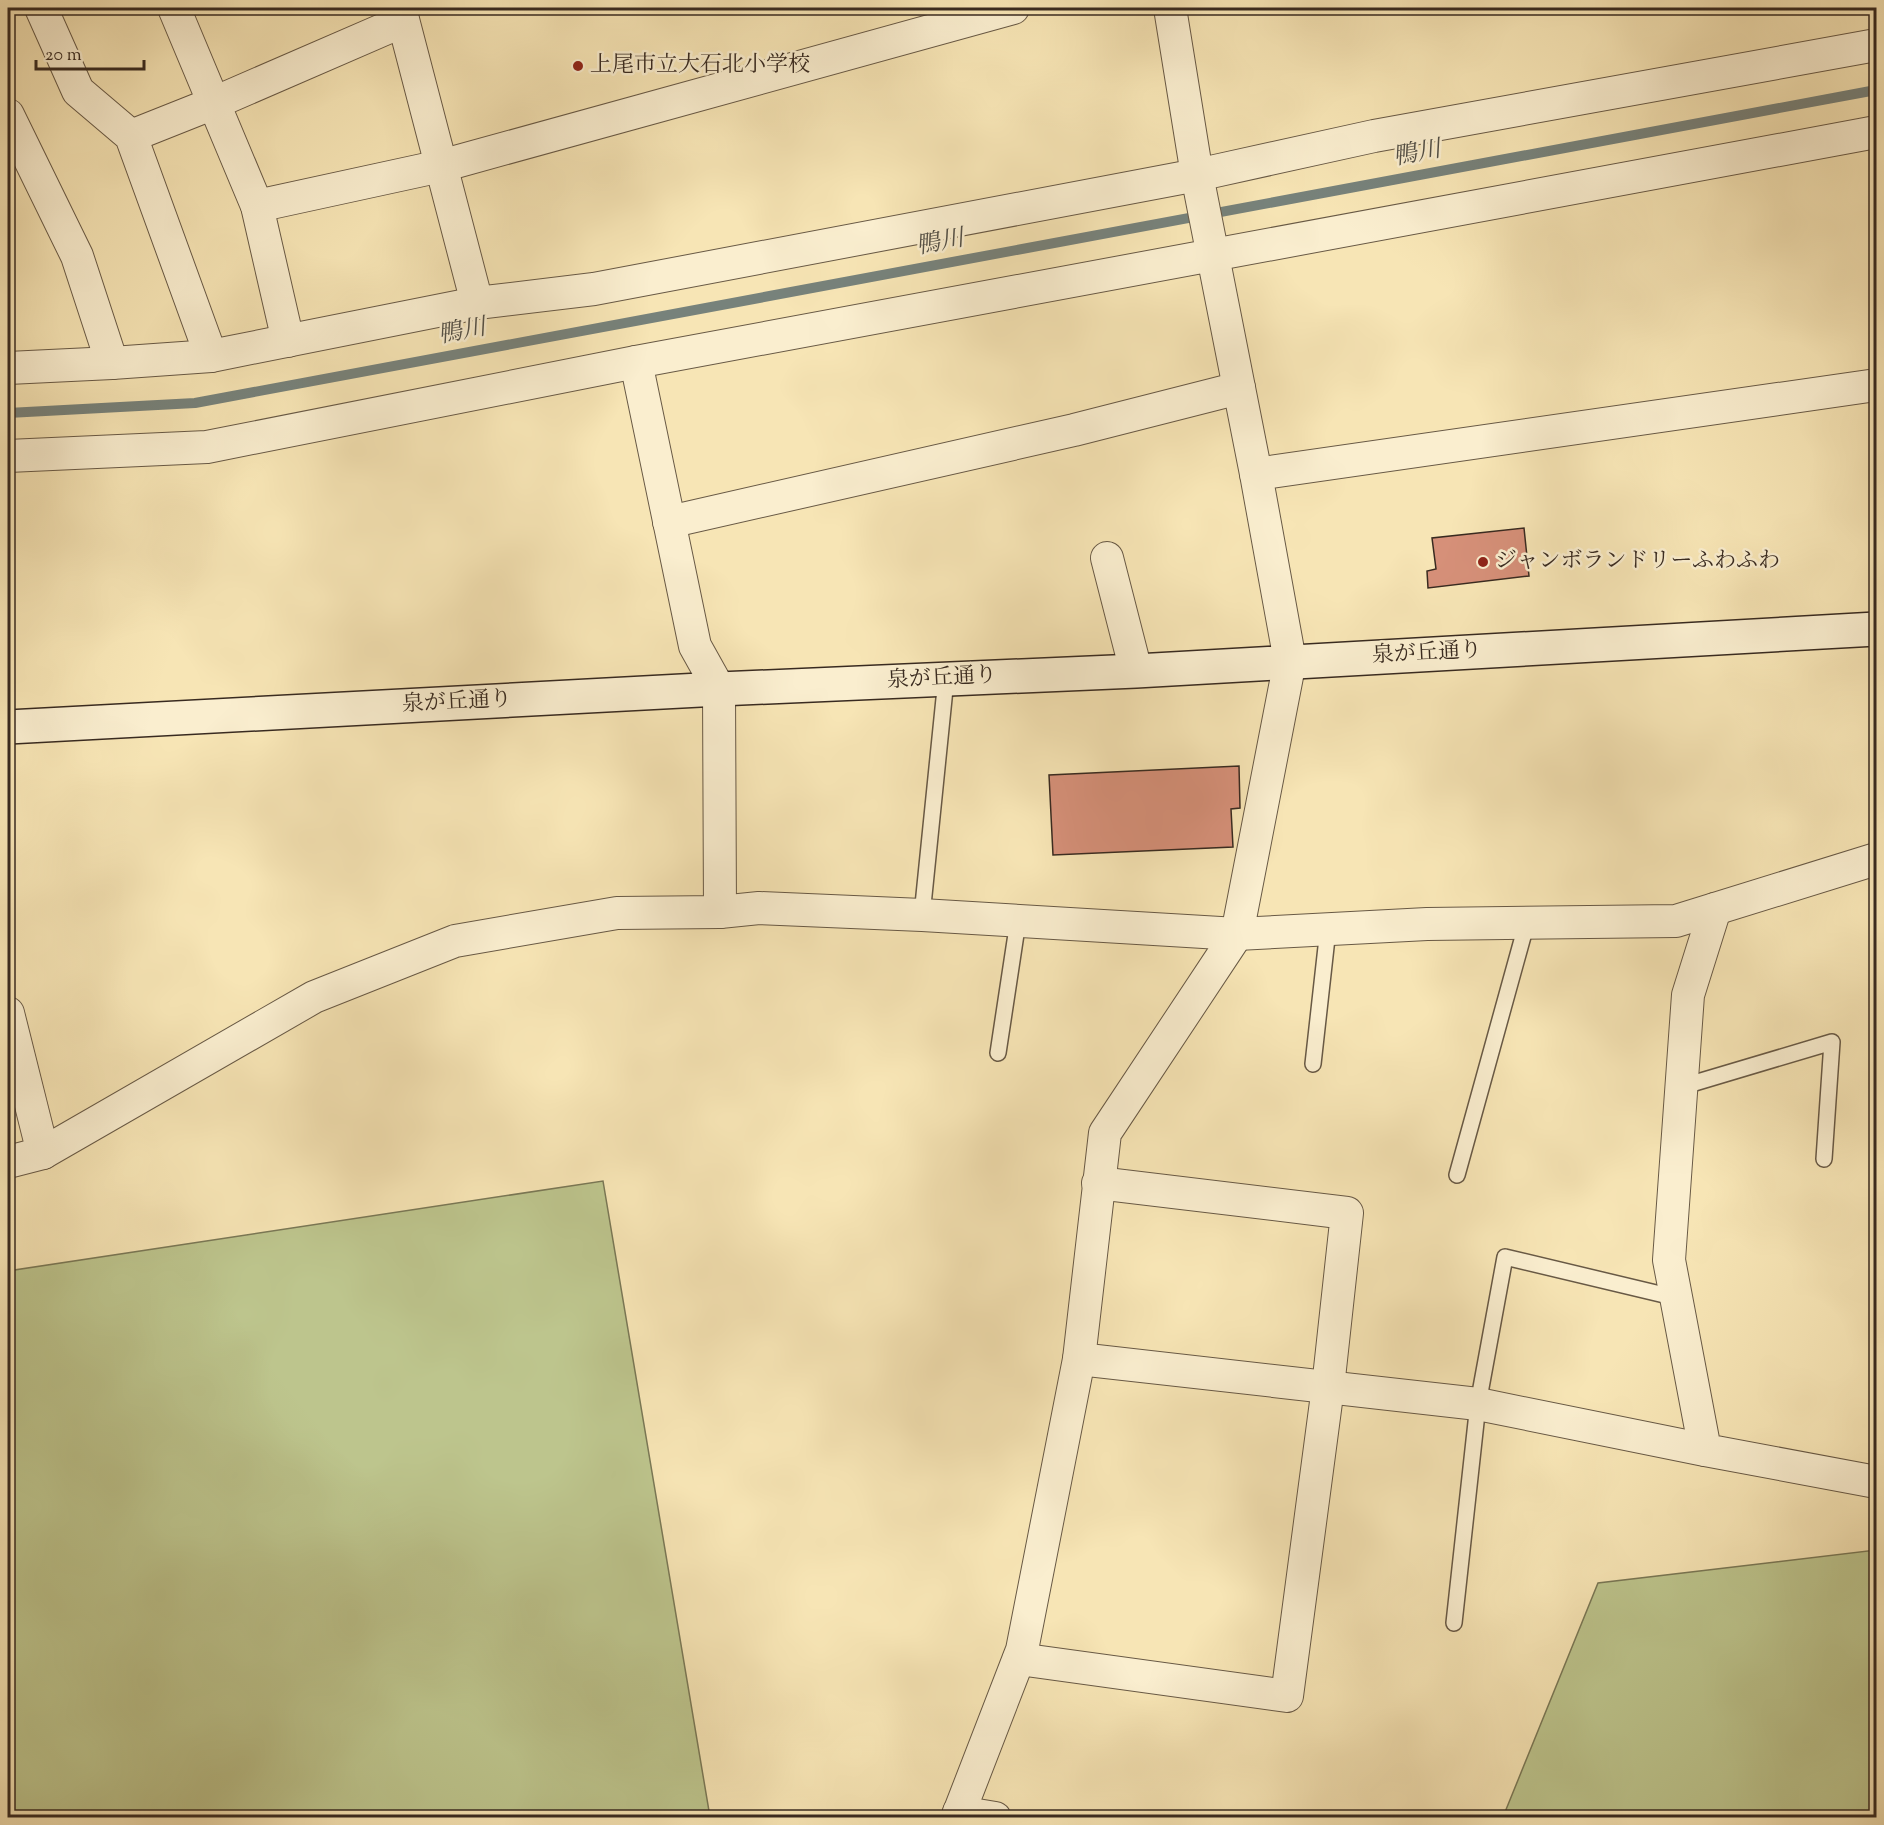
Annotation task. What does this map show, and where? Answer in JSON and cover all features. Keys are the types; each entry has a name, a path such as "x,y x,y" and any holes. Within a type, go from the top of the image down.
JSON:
{"street":[{"path":"41,8 78,91 131,136 210,356"},
{"path":"174,8 257,206 288,341"},
{"path":"257,206 441,166 1014,8"},
{"path":"995,1818 958,1815 1019,1659 1056,1485 1079,1359 1105,1133 1237,934 1290,661 1197,175 1170,8"},
{"path":"131,136 214,103 401,14 477,303"},
{"path":"8,368 210,356 477,303 594,290 1197,175 1374,136 1876,45"},
{"path":"8,116 77,256 112,363"},
{"path":"8,456 207,447 636,362 1876,132"},
{"path":"636,362 695,646 719,689 720,912"},
{"path":"1256,474 1876,385"},
{"path":"669,522 1074,430 1239,388"},
{"path":"1107,558 1136,671"},
{"name":"泉が丘通り","path":"8,727 719,689 1136,671 1876,629"},
{"path":"8,1162 43,1153 314,997 455,941 617,913 720,912 759,908 922,915 1237,934 1427,924 1676,921 1876,859"},
{"path":"1705,1450 1669,1260 1688,995 1715,909"},
{"path":"8,1013 43,1153"},
{"path":"1019,1659 1287,1696 1328,1388 1347,1213 1098,1183"},
{"path":"1079,1359 1478,1404 1876,1482"}],"lane":[{"path":"922,915 946,679"},
{"path":"998,1053 1018,921"},
{"path":"1457,1175 1527,922"},
{"path":"1313,1065 1328,929"},
{"path":"1681,1087 1832,1042 1824,1159"},
{"path":"1454,1623 1478,1404 1505,1257 1677,1298"}],"green space":[{"path":"603,1181 710,1817 8,1817 8,1271"},
{"path":"1876,1550 1876,1817 1503,1817 1598,1583"}],"building":[{"path":"1524,528 1529,576 1428,588 1427,571 1436,569 1432,538"},
{"path":"1239,766 1240,808 1231,809 1233,847 1053,855 1049,775"}],"waterway":[{"name":"鴨川","path":"8,413 195,403 1876,90"}],"place":[{"name":"上尾市立大石北小学校","path":"578,66"},
{"name":"ジャンボランドリーふわふわ","path":"1483,562"}]}
